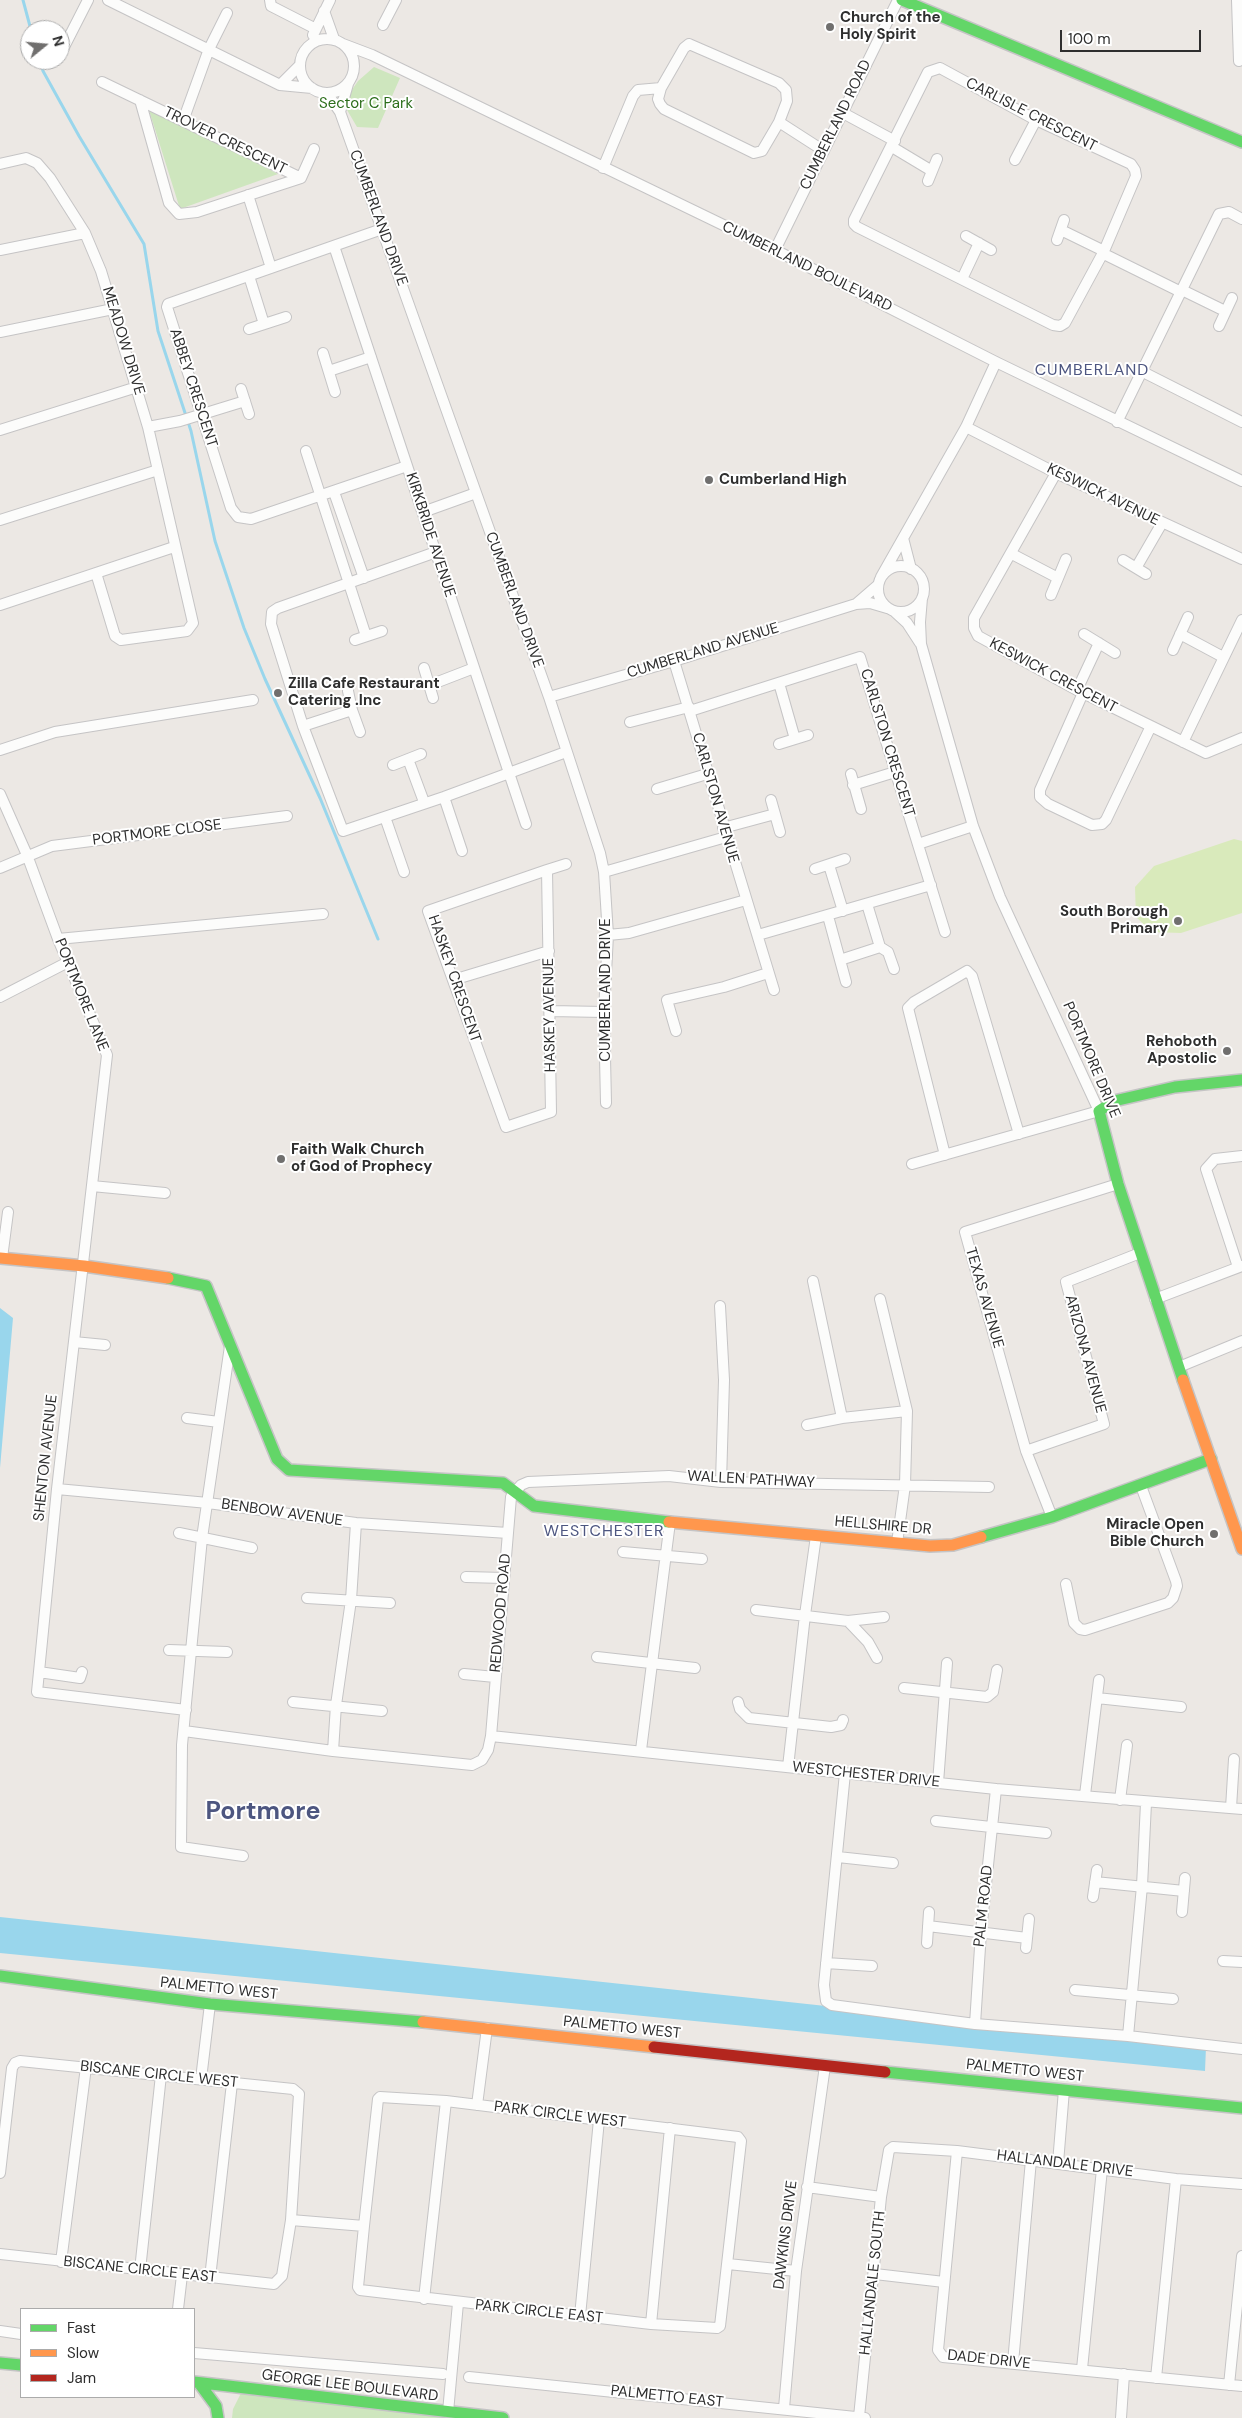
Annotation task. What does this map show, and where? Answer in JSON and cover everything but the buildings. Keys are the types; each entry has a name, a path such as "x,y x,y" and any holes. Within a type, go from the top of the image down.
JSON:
{"street":[{"path":"70,35 88,0"},
{"path":"108,0 128,4 209,49 280,85 312,88 327,93 337,91 348,84"},
{"path":"270,0 271,6 316,29"},
{"path":"280,85 300,65 330,0"},
{"path":"383,25 394,3 402,0"},
{"name":"CUMBERLAND ROAD","path":"775,250 898,0"},
{"path":"902,0 1242,142"},
{"path":"1238,0 1239,61"},
{"path":"324,11 339,41 350,50 354,66 353,75 348,84 340,112"},
{"path":"183,121 209,49 227,13"},
{"path":"307,47 314,41 325,38 339,41"},
{"name":"CUMBERLAND BOULEVARD","path":"339,41 372,55 775,250 1117,422 1242,481"},
{"path":"691,45 784,86 787,100 779,122 765,149 758,154 664,109 658,100 661,88 684,48 691,45"},
{"path":"354,66 372,55"},
{"path":"300,65 301,74 312,88"},
{"name":"CARLISLE CRESCENT","path":"940,68 1036,120 1131,164 1136,176 1103,252 1065,323 1060,326 1053,325 857,228 854,220 928,72 940,68"},
{"name":"TROVER CRESCENT","path":"102,82 301,178"},
{"path":"603,168 633,96 638,90 661,88"},
{"name":"CUMBERLAND DRIVE","path":"327,93 340,112 549,696 604,872 608,935 604,1012 606,1103"},
{"name":"TROVER CRESCENT","path":"140,100 169,203 179,214 187,215 301,178"},
{"path":"843,113 932,171"},
{"path":"1015,161 1036,120"},
{"path":"779,122 824,151"},
{"path":"301,178 314,149"},
{"name":"MEADOW DRIVE","path":"0,164 26,158 37,163 50,178 85,234 101,270 148,427 174,547 194,623 187,631 121,640 115,636 96,573"},
{"path":"928,181 937,159"},
{"path":"248,194 271,268"},
{"path":"1117,422 1220,214 1229,212 1242,220"},
{"name":"ABBEY CRESCENT","path":"382,229 167,305 200,415 231,508 238,517 251,519 407,466"},
{"path":"1061,230 1181,291 1225,311"},
{"path":"0,250 85,234"},
{"path":"966,236 991,250"},
{"path":"962,279 979,243"},
{"name":"KIRKBRIDE AVENUE","path":"334,246 526,824"},
{"path":"249,276 264,324"},
{"path":"1218,326 1232,298"},
{"path":"0,332 113,309"},
{"path":"249,330 286,317"},
{"path":"322,353 335,392"},
{"path":"329,372 372,357"},
{"name":"CUMBERLAND AVENUE","path":"856,604 880,581 966,427 996,362"},
{"path":"1143,372 1242,422"},
{"path":"0,430 137,386"},
{"path":"241,389 249,414"},
{"path":"148,427 200,415 245,401"},
{"name":"KESWICK AVENUE","path":"966,427 1162,523 1242,559"},
{"path":"306,451 366,636"},
{"path":"0,520 158,470"},
{"name":"KESWICK CRESCENT","path":"1056,472 1012,554 974,618 974,628 978,636 1080,692 1206,753 1242,738"},
{"path":"334,492 364,578"},
{"path":"423,512 476,493"},
{"path":"1136,568 1162,523"},
{"path":"903,538 911,569 922,581 922,598 911,610 891,610 878,593 880,581 895,567 911,569"},
{"path":"0,605 174,547"},
{"path":"436,552 278,608 272,612 272,624 303,726 343,831 424,802 444,797 566,752"},
{"path":"1012,554 1058,578"},
{"path":"1051,595 1066,559"},
{"path":"1123,560 1146,574"},
{"name":"PORTMORE DRIVE","path":"922,598 921,644 973,826 1000,897 1099,1111 1118,1184 1155,1299 1242,1549"},
{"name":"CUMBERLAND AVENUE","path":"549,696 674,661 856,604 870,603 891,610"},
{"name":"PORTMORE DRIVE","path":"891,610 906,623 921,644"},
{"path":"1173,650 1188,617"},
{"path":"1183,742 1242,620"},
{"path":"355,640 382,631"},
{"path":"1084,634 1115,653"},
{"path":"1180,634 1223,657"},
{"path":"1099,643 1040,790 1040,797 1048,804 1092,825 1102,824 1106,820 1151,726"},
{"name":"CARLSTON CRESCENT","path":"630,722 689,709 778,684 860,657 945,932"},
{"name":"CARLSTON AVENUE","path":"674,661 774,990"},
{"path":"424,668 433,698"},
{"path":"430,685 474,668"},
{"path":"778,684 795,739"},
{"path":"348,692 360,732"},
{"path":"0,750 55,732 253,700"},
{"path":"303,726 352,710"},
{"path":"779,744 808,735"},
{"path":"393,765 421,754"},
{"path":"408,759 424,802"},
{"path":"853,785 895,772"},
{"path":"657,789 707,774"},
{"path":"851,774 861,809"},
{"name":"PORTMORE LANE","path":"0,794 27,855 58,939 107,1055 84,1266"},
{"path":"444,797 462,851"},
{"path":"771,800 780,832"},
{"path":"604,872 725,833 775,814"},
{"name":"PORTMORE CLOSE","path":"0,868 52,846 287,816"},
{"path":"385,816 404,872"},
{"path":"918,844 973,826"},
{"path":"815,869 846,859"},
{"name":"HASKEY CRESCENT","path":"506,1128 428,911 566,864"},
{"path":"829,865 843,911"},
{"name":"HASKEY AVENUE","path":"506,1128 551,1112 547,870"},
{"path":"758,935 931,885"},
{"path":"608,935 629,933 746,900"},
{"path":"867,904 880,947 888,952 894,969"},
{"path":"58,939 323,914"},
{"path":"828,916 846,982"},
{"path":"840,960 880,947"},
{"path":"453,980 549,951"},
{"path":"0,997 68,962"},
{"path":"945,1155 908,1008 914,1002 966,971 970,972 972,976 1019,1134"},
{"path":"676,1032 667,1000 724,987 768,974"},
{"path":"550,1011 604,1012"},
{"path":"912,1164 1099,1111 1114,1101 1175,1087 1191,1087 1242,1080"},
{"path":"1155,1299 1240,1266 1206,1169 1215,1159 1242,1156"},
{"name":"TEXAS AVENUE","path":"1052,1517 1026,1451 966,1232 1118,1184"},
{"path":"92,1186 165,1193"},
{"path":"8,1212 1,1258 84,1266 199,1283 206,1286 276,1459 289,1470 503,1482 515,1491"},
{"name":"ARIZONA AVENUE","path":"1026,1451 1104,1424 1066,1282 1140,1253"},
{"name":"SHENTON AVENUE","path":"84,1266 57,1489 37,1692 186,1710"},
{"path":"813,1281 842,1418"},
{"path":"880,1299 907,1412 905,1485 897,1543"},
{"path":"720,1306 724,1380 721,1482"},
{"path":"1178,1367 1242,1341"},
{"path":"74,1342 105,1345"},
{"path":"230,1345 202,1538 184,1731 181,1847 243,1856"},
{"path":"807,1425 842,1418 907,1412"},
{"path":"187,1418 219,1422"},
{"name":"HELLSHIRE DR","path":"515,1491 534,1506 541,1507 816,1536 930,1546 953,1545 1052,1517 1211,1459"},
{"name":"WALLEN PATHWAY","path":"515,1491 521,1485 528,1482 670,1476 721,1482 989,1487"},
{"path":"1066,1584 1074,1623 1080,1629 1085,1630 1168,1603 1173,1598 1177,1586 1176,1581 1141,1486"},
{"name":"BENBOW AVENUE","path":"57,1489 208,1503 356,1523 508,1533"},
{"name":"REDWOOD ROAD","path":"184,1731 333,1751 472,1765 482,1760 488,1750 491,1736 511,1497 515,1491"},
{"path":"641,1750 670,1522"},
{"path":"333,1751 336,1706 351,1600 356,1523"},
{"path":"179,1533 252,1548"},
{"path":"788,1767 816,1536"},
{"path":"624,1552 665,1554 702,1559"},
{"path":"466,1577 504,1578"},
{"path":"306,1598 390,1603"},
{"path":"756,1610 848,1621 884,1617"},
{"path":"848,1621 868,1642 877,1658"},
{"path":"169,1650 227,1652"},
{"path":"597,1657 651,1665 695,1668"},
{"path":"938,1783 947,1663"},
{"path":"904,1688 990,1696 993,1692 997,1670"},
{"path":"39,1672 80,1678 82,1672"},
{"path":"464,1674 495,1677"},
{"path":"1085,1795 1099,1680"},
{"path":"1097,1698 1181,1707"},
{"path":"293,1702 382,1711"},
{"path":"738,1702 740,1709 749,1718 836,1727 843,1720"},
{"name":"WESTCHESTER DRIVE","path":"491,1736 641,1750 996,1789 1242,1809"},
{"path":"1120,1800 1128,1745"},
{"path":"1230,1808 1234,1759"},
{"path":"845,1773 824,1993 826,2000 832,2005 975,2024 1128,2036 1242,2049"},
{"name":"PALM ROAD","path":"975,2024 981,1932 996,1789"},
{"path":"1128,2036 1142,1886 1146,1802"},
{"path":"936,1822 1046,1833"},
{"path":"838,1857 893,1863"},
{"path":"1093,1897 1097,1870"},
{"path":"1182,1912 1185,1878"},
{"path":"1095,1882 1184,1891"},
{"path":"927,1943 929,1912"},
{"path":"928,1926 981,1932 1026,1943 1029,1919"},
{"path":"1223,1960 1242,1962"},
{"path":"826,1963 872,1966"},
{"name":"PALMETTO WEST","path":"0,1976 210,2004 488,2028 825,2066 1242,2108"},
{"path":"1075,1990 1174,1999"},
{"path":"201,2079 210,2004"},
{"path":"477,2105 488,2028"},
{"name":"BISCANE CIRCLE WEST","path":"0,2173 12,2068 15,2063 20,2061 293,2089 299,2094 291,2220"},
{"name":"DAWKINS DRIVE","path":"784,2408 796,2271 825,2066"},
{"path":"61,2262 86,2068"},
{"path":"140,2270 161,2075"},
{"path":"210,2278 232,2082"},
{"path":"1058,2163 1064,2090"},
{"name":"PARK CIRCLE WEST","path":"364,2226 378,2099 380,2097 446,2101 738,2137 740,2139 728,2264"},
{"path":"424,2299 446,2101"},
{"path":"580,2316 599,2120"},
{"path":"651,2324 670,2128"},
{"name":"HALLANDALE DRIVE","path":"889,2150 893,2147 957,2151 1176,2179 1242,2184"},
{"name":"HALLANDALE SOUTH","path":"859,2417 875,2274 881,2198 889,2150"},
{"name":"DADE DRIVE","path":"957,2151 938,2350 943,2357 1242,2386"},
{"path":"1013,2363 1031,2160"},
{"path":"1082,2369 1102,2169"},
{"path":"1156,2378 1176,2179"},
{"path":"807,2187 881,2198"},
{"path":"291,2220 364,2226"},
{"name":"BISCANE CIRCLE EAST","path":"0,2254 274,2284 279,2282 282,2276 291,2220"},
{"name":"PARK CIRCLE EAST","path":"364,2226 358,2287 360,2290 458,2303 651,2324 717,2328 720,2326 728,2264"},
{"path":"1229,2385 1239,2308 1242,2256"},
{"path":"728,2264 796,2271"},
{"path":"875,2274 944,2282"},
{"path":"178,2308 182,2275"},
{"path":"448,2412 458,2303"},
{"path":"0,2331 20,2334"},
{"path":"195,2353 443,2374"},
{"path":"0,2363 20,2365"},
{"path":"1121,2418 1124,2374"},
{"name":"PALMETTO EAST","path":"468,2377 784,2408 866,2418"},
{"path":"197,2382 213,2400 218,2416"},
{"name":"GEORGE LEE BOULEVARD","path":"197,2382 243,2389 503,2418"},
{"path":"218,2416 226,2400 243,2389"}],"green space":[{"name":"Sector C Park","path":"374,67 400,78 378,128 357,127 343,103 358,81"},
{"path":"148,107 278,174 180,209"},
{"path":"1234,839 1242,841 1242,913 1181,933 1152,932 1136,917 1135,887 1154,866"},
{"path":"243,2389 452,2418 232,2418 233,2409"}],"water":[{"path":"0,1308 13,1318 0,1468"},
{"path":"0,1917 1206,2047 1205,2071 0,1953"}],"waterway":[{"path":"23,0 28,20"},
{"path":"43,70 79,136 144,244 158,331 191,431 215,541 244,628 265,679 320,798 378,939"}],"traffic: fast":[{"path":"902,0 1242,142"},
{"path":"1183,1380 1118,1184 1099,1111 1114,1101 1175,1087 1242,1080"},
{"path":"168,1278 206,1286 277,1459 289,1470 503,1483 534,1506 669,1522"},
{"path":"981,1537 1052,1517 1211,1459"},
{"path":"0,1976 210,2004 423,2022"},
{"path":"885,2072 1242,2108"},
{"path":"0,2363 20,2365"},
{"path":"195,2382 503,2418"},
{"path":"199,2383 216,2406 218,2418"}],"traffic: slow":[{"path":"0,1258 84,1266 168,1278"},
{"path":"1183,1380 1242,1549"},
{"path":"669,1522 930,1546 953,1545 981,1537"},
{"path":"423,2022 654,2047"}],"traffic: jam":[{"path":"654,2047 885,2072"}],"place":[{"name":"Church of the Holy Spirit","path":"830,27"},
{"name":"Cumberland High","path":"709,480"},
{"name":"Zilla Cafe Restaurant Catering .Inc","path":"278,693"},
{"name":"South Borough Primary","path":"1178,921"},
{"name":"Rehoboth Apostolic","path":"1227,1051"},
{"name":"Faith Walk Church of God of Prophecy","path":"281,1159"},
{"name":"Miracle Open Bible Church","path":"1214,1534"}],"district":[{"name":"CUMBERLAND","path":"1092,371"},
{"name":"WESTCHESTER","path":"604,1532"},
{"name":"Portmore","path":"263,1812"}]}
